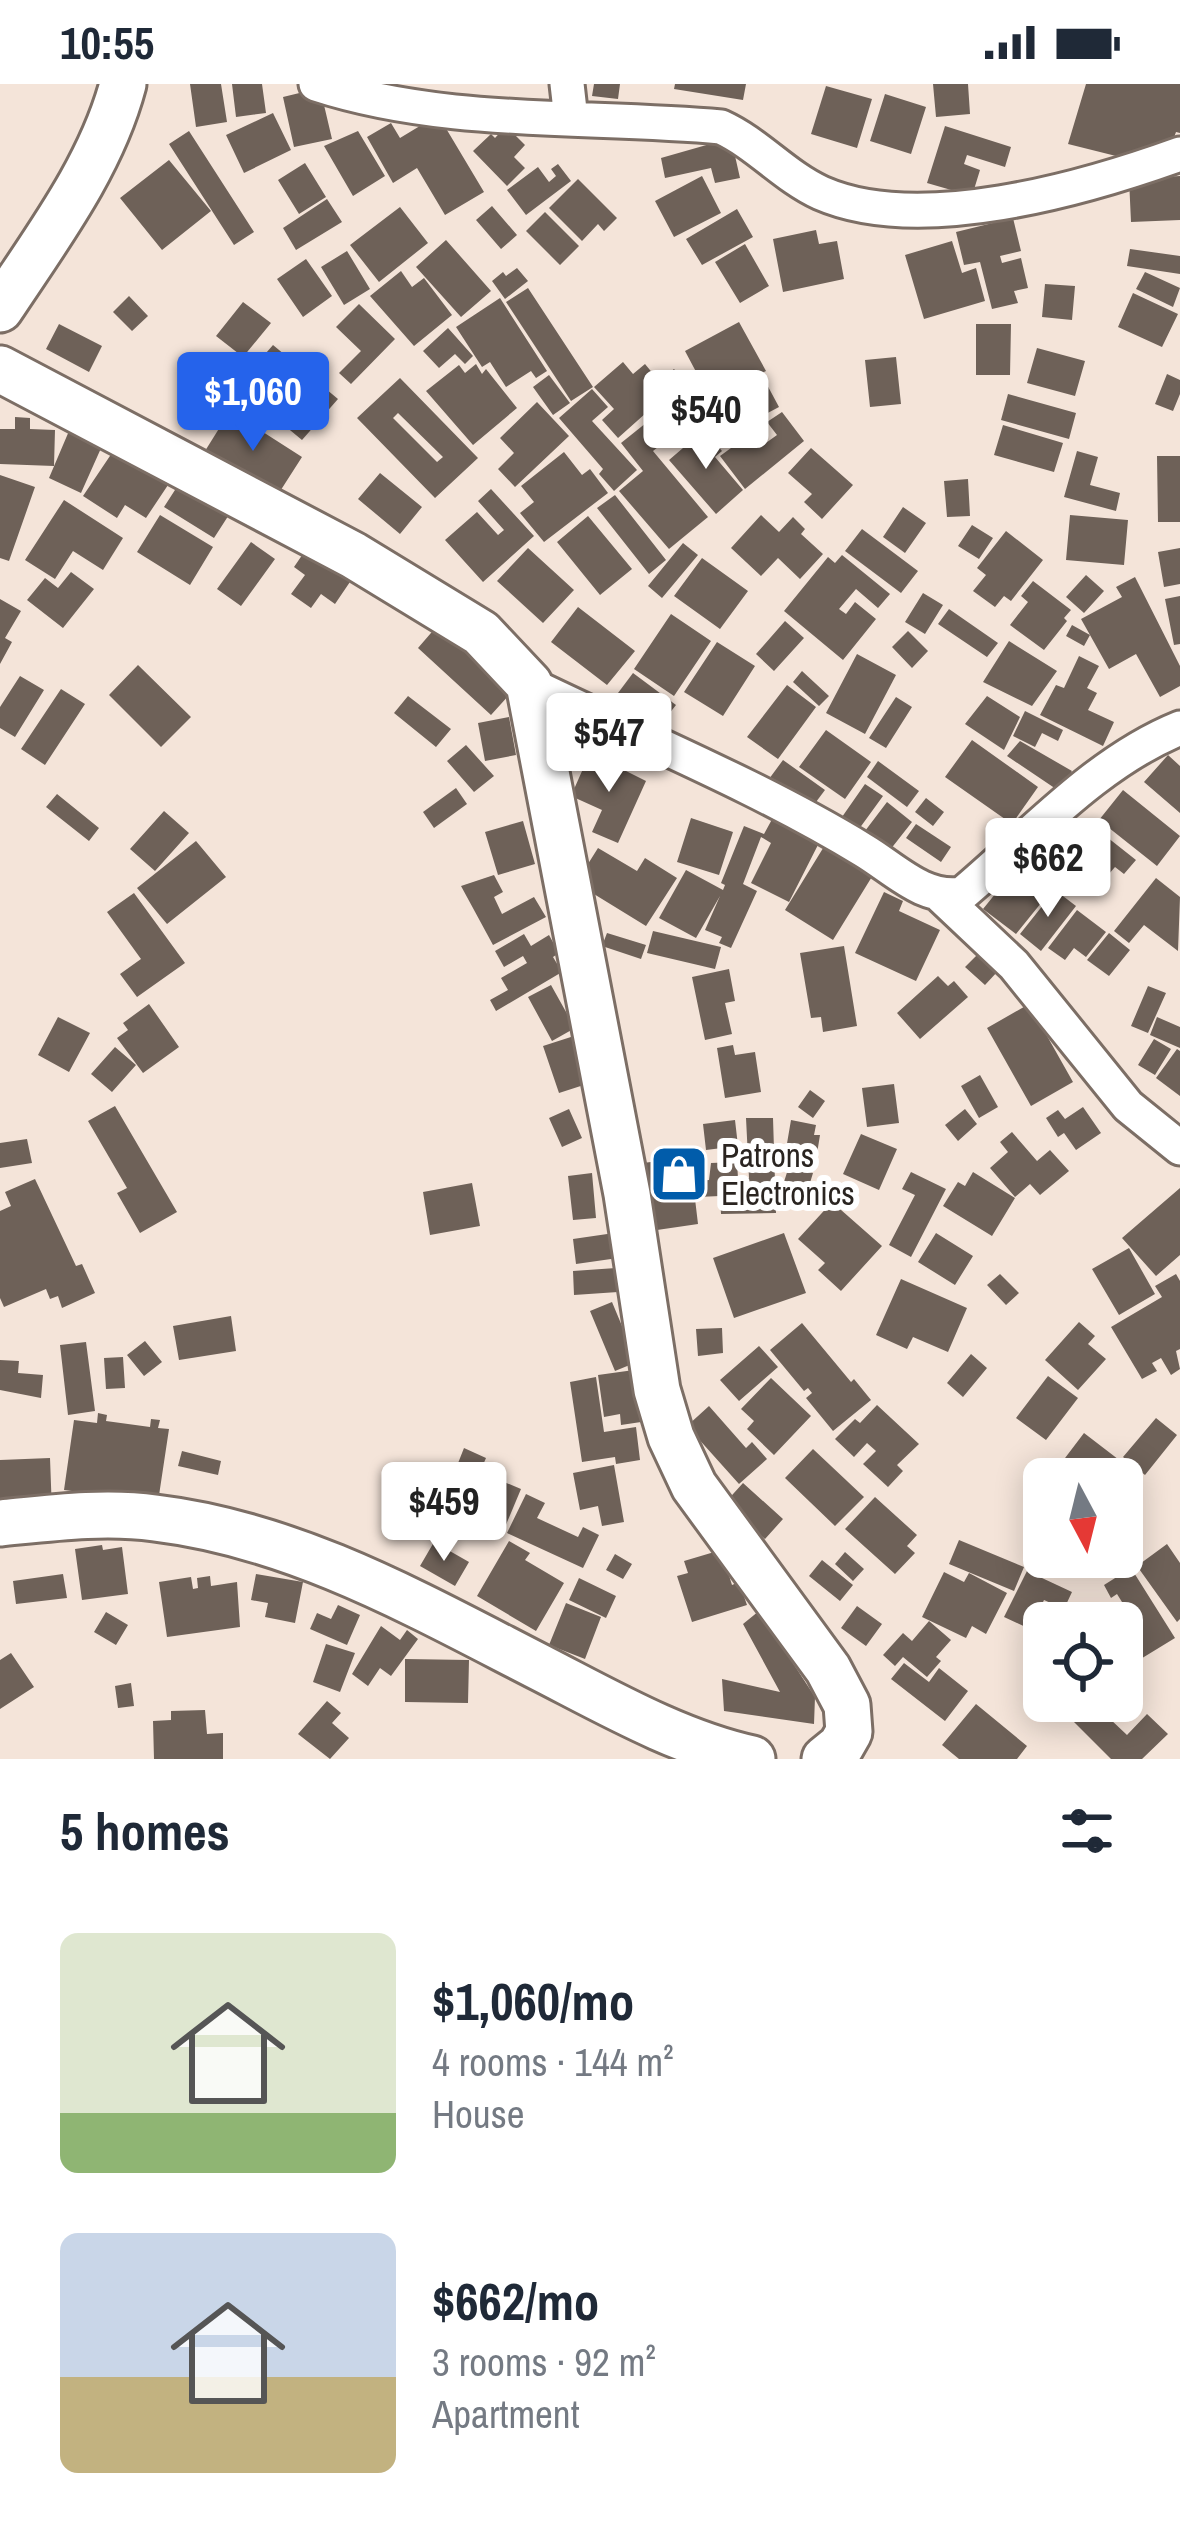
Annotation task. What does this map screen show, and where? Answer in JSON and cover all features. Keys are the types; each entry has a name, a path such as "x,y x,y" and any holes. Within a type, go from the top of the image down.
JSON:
{"main road":[{"path":"0,309 83,179 113,119 122,84"},
{"path":"0,370 353,555 481,633 529,684 627,1194 657,1390 670,1437 694,1486 828,1669 847,1705 844,1750"},
{"path":"0,1523 87,1515 151,1517 241,1532 364,1578 616,1706 752,1759"}],"street":[{"path":"316,84 403,104 721,127 743,137 823,194 917,213 971,207 1125,173 1180,154"},
{"path":"567,84 571,119"},
{"path":"529,684 725,778 862,849 942,897 1014,965 1128,1106 1180,1148"},
{"path":"942,897 962,894 1115,765 1180,728"}],"building":[{"path":"190,84 221,84 227,122 196,127"},
{"path":"232,84 262,84 266,113 236,117"},
{"path":"594,84 620,84 618,99 592,96"},
{"path":"675,84 746,84 743,100 674,89"},
{"path":"933,84 968,84 970,114 936,117"},
{"path":"1086,84 1180,84 1180,133 1176,132 1169,152 1149,146 1140,162 1068,144"},
{"path":"826,86 872,99 857,148 811,134"},
{"path":"320,88 332,139 294,147 283,97"},
{"path":"885,94 926,107 911,154 870,141"},
{"path":"273,113 291,150 244,173 226,135"},
{"path":"438,115 484,192 445,215 417,168 393,183 367,137 391,123 400,138"},
{"path":"506,126 525,145 514,157 525,168 507,186 473,151"},
{"path":"945,126 1011,147 1005,167 967,155 964,164 980,170 972,196 927,183"},
{"path":"189,131 254,232 234,245 169,144"},
{"path":"358,131 385,176 353,196 324,146"},
{"path":"731,138 740,178 715,183 711,168 665,178 661,158"},
{"path":"169,160 211,211 162,250 120,198"},
{"path":"305,163 326,197 299,214 278,180"},
{"path":"558,164 571,181 526,215 507,190 538,167 549,182 556,176 551,169"},
{"path":"702,176 721,213 674,237 655,201"},
{"path":"1180,176 1180,220 1131,222 1129,179"},
{"path":"578,179 617,218 604,231 598,224 582,241 549,208"},
{"path":"327,199 342,222 296,250 283,228"},
{"path":"492,206 517,235 501,249 476,220"},
{"path":"400,207 428,243 379,282 350,245"},
{"path":"737,209 753,237 702,265 686,239"},
{"path":"545,212 579,246 560,265 526,231"},
{"path":"1013,218 1021,251 1000,256 1002,263 1021,258 1028,288 1014,291 1018,303 992,309 980,262 964,265 956,232"},
{"path":"816,230 819,244 837,241 844,279 783,292 773,239"},
{"path":"446,240 491,291 461,317 416,267"},
{"path":"952,241 962,273 976,268 985,301 924,319 905,255"},
{"path":"745,244 769,286 740,303 715,262"},
{"path":"1130,249 1180,256 1180,274 1127,266"},
{"path":"347,251 370,289 344,305 321,267"},
{"path":"306,259 332,296 303,317 277,279"},
{"path":"517,268 528,281 505,299 492,281"},
{"path":"401,271 412,287 424,278 452,315 414,346 370,296"},
{"path":"1145,272 1180,288 1173,307 1136,289"},
{"path":"1045,284 1075,286 1072,320 1042,317"},
{"path":"528,288 593,387 571,401 506,302"},
{"path":"1133,293 1178,314 1162,347 1118,327"},
{"path":"129,296 148,316 132,331 113,312"},
{"path":"500,298 547,371 536,378 531,371 506,387 490,362 482,367 456,327"},
{"path":"243,302 271,323 243,357 216,336"},
{"path":"359,304 395,339 351,384 339,373 361,351 336,327"},
{"path":"739,322 766,371 711,400 685,351"},
{"path":"59,324 102,346 89,372 46,349"},
{"path":"976,324 1011,324 1010,375 976,375"},
{"path":"448,328 473,356 465,364 455,354 439,368 423,351"},
{"path":"273,345 338,399 302,440 273,416 281,407 245,377"},
{"path":"1037,348 1085,361 1075,396 1027,383"},
{"path":"896,357 901,404 870,407 865,360"},
{"path":"623,362 633,374 645,364 659,381 674,369 690,388 652,420 646,413 618,438 602,420 614,409 594,387"},
{"path":"476,364 482,374 486,369 517,408 473,445 426,391 459,365 465,373"},
{"path":"1167,374 1180,380 1173,411 1155,404"},
{"path":"549,375 570,403 553,415 533,387"},
{"path":"400,378 478,458 435,498 357,418","holes":["398,413 443,457 437,462 393,418"]},
{"path":"765,381 779,407 762,416 768,428 753,435 733,398"},
{"path":"592,389 608,407 592,421 637,470 614,491 599,474 603,469 559,418"},
{"path":"689,394 702,407 667,441 654,428"},
{"path":"1008,394 1076,413 1069,439 1001,420"},
{"path":"537,402 569,436 515,487 498,469 514,453 500,438"},
{"path":"730,409 759,448 777,435 767,422 782,412 804,441 745,489 720,456 731,448 712,423"},
{"path":"230,411 302,457 277,496 205,451"},
{"path":"15,417 30,418 30,429 55,430 54,466 0,464 0,429 15,429"},
{"path":"646,423 663,443 653,451 708,517 669,549 619,491 643,471 621,443"},
{"path":"1003,425 1063,443 1054,472 994,455"},
{"path":"704,430 722,451 715,457 743,490 716,514 669,460"},
{"path":"69,431 102,446 81,493 49,478"},
{"path":"116,447 170,482 146,518 125,505 117,518 83,496"},
{"path":"811,448 853,485 822,519 804,502 812,494 788,473"},
{"path":"1077,451 1098,457 1090,485 1120,493 1116,511 1064,497"},
{"path":"564,452 582,475 590,469 608,493 544,542 520,513 534,502 521,486"},
{"path":"1157,456 1180,456 1180,522 1158,522"},
{"path":"380,473 422,507 400,534 358,499"},
{"path":"0,475 35,487 9,561 0,558"},
{"path":"184,476 234,507 214,538 164,507"},
{"path":"968,479 970,516 947,517 944,481"},
{"path":"491,489 534,536 483,582 445,540 477,512 498,535 504,530 478,501"},
{"path":"615,495 666,560 649,574 597,508"},
{"path":"64,500 123,538 103,570 73,551 55,579 25,560"},
{"path":"903,507 926,523 905,553 883,537"},
{"path":"160,515 213,547 190,585 137,552"},
{"path":"761,515 779,532 793,517 805,529 801,534 823,554 800,579 778,558 761,576 731,548"},
{"path":"1070,515 1128,520 1124,565 1066,560"},
{"path":"588,516 632,569 600,595 557,542"},
{"path":"972,525 993,538 979,559 958,546"},
{"path":"862,529 918,571 901,593 845,551"},
{"path":"1006,531 1043,560 1011,601 1004,596 995,607 973,591 986,575 977,568"},
{"path":"251,542 275,559 241,606 217,589"},
{"path":"683,543 698,555 662,598 648,586"},
{"path":"309,545 354,576 335,604 321,594 311,608 291,594 305,575 294,567"},
{"path":"528,548 574,590 543,623 497,581"},
{"path":"1180,548 1180,584 1164,587 1158,552"},
{"path":"842,555 890,594 878,608 856,589 839,609 846,614 855,602 876,619 843,660 784,611 828,557 835,563"},
{"path":"702,558 748,591 720,629 674,596"},
{"path":"71,572 94,589 63,628 27,600 45,578 58,588"},
{"path":"1086,575 1104,591 1084,613 1066,597"},
{"path":"1135,577 1180,666 1180,686 1160,697 1136,654 1109,669 1081,619 1122,597 1116,587"},
{"path":"1033,581 1071,610 1044,650 1010,625 1028,602 1021,596"},
{"path":"923,593 943,605 925,634 905,622"},
{"path":"1180,596 1180,644 1174,645 1165,599"},
{"path":"0,599 21,611 5,638 12,642 0,664"},
{"path":"578,607 635,651 607,685 551,642"},
{"path":"949,609 998,643 987,657 938,624"},
{"path":"671,614 711,641 674,696 634,669"},
{"path":"785,621 804,638 774,671 756,654"},
{"path":"1072,625 1090,635 1084,646 1066,636"},
{"path":"437,626 510,694 491,715 418,648"},
{"path":"908,631 928,651 912,668 892,647"},
{"path":"1009,641 1057,671 1032,706 983,682"},
{"path":"717,642 755,666 723,716 684,692"},
{"path":"857,654 896,675 865,734 826,713"},
{"path":"1079,656 1099,666 1087,688 1097,693 1088,710 1114,722 1103,746 1040,715 1056,685 1064,688"},
{"path":"138,665 191,717 161,747 109,695"},
{"path":"802,671 829,696 819,706 793,682"},
{"path":"633,673 676,705 657,729 615,697"},
{"path":"20,676 44,690 15,737 0,728 0,707"},
{"path":"787,685 816,707 778,759 747,737"},
{"path":"61,689 85,704 45,765 21,749"},
{"path":"408,696 451,729 436,747 394,713"},
{"path":"987,696 1020,717 1004,750 965,724"},
{"path":"896,697 912,707 886,748 869,738"},
{"path":"1025,711 1063,730 1058,741 1042,733 1035,747 1013,736"},
{"path":"509,717 516,755 485,761 478,723"},
{"path":"826,730 871,762 845,799 799,767"},
{"path":"972,740 1038,787 1012,824 945,777"},
{"path":"1020,741 1072,771 1059,791 1007,756"},
{"path":"466,745 494,776 474,792 447,761"},
{"path":"590,753 646,781 618,843 592,832 602,810 571,796"},
{"path":"1168,755 1180,766 1180,813 1144,782"},
{"path":"783,760 825,790 810,810 769,779"},
{"path":"878,761 919,791 907,807 867,777"},
{"path":"865,784 883,796 859,829 842,817"},
{"path":"456,788 467,804 434,828 423,812"},
{"path":"1123,790 1180,836 1157,866 1099,820"},
{"path":"57,794 99,828 89,841 46,807"},
{"path":"926,798 944,812 933,826 915,812"},
{"path":"887,802 912,822 890,850 865,831"},
{"path":"164,811 189,833 155,871 130,849"},
{"path":"776,812 823,835 789,902 751,883 771,843 761,837 743,884 757,891 731,948 719,943 722,937 705,930 720,896 696,938 659,918 686,870 723,890 721,883 744,826 764,834"},
{"path":"691,818 733,832 719,875 677,862"},
{"path":"523,821 535,864 498,875 485,832"},
{"path":"916,824 951,847 941,862 906,838"},
{"path":"1098,830 1136,860 1124,874 1115,867 1108,875 1080,852"},
{"path":"196,841 226,877 167,924 137,888"},
{"path":"825,845 873,875 833,940 785,910"},
{"path":"598,848 637,871 645,858 677,878 646,926 576,883"},
{"path":"1021,862 1054,887 1016,934 983,909"},
{"path":"494,875 503,892 494,897 502,914 534,897 546,917 493,945 461,886"},
{"path":"1156,878 1180,897 1178,951 1144,925 1129,943 1114,931"},
{"path":"1055,890 1076,906 1041,951 1020,934"},
{"path":"884,892 903,901 899,911 940,930 916,981 855,953"},
{"path":"134,893 185,963 137,997 120,974 141,959 107,912"},
{"path":"1077,910 1106,932 1086,957 1074,948 1065,960 1048,948"},
{"path":"653,931 721,947 715,969 647,953"},
{"path":"607,933 646,945 641,959 602,946"},
{"path":"1109,933 1130,950 1109,976 1087,960"},
{"path":"524,934 531,946 549,935 562,972 496,1011 490,1000 508,990 501,978 527,963 523,956 504,967 495,951"},
{"path":"844,946 857,1026 823,1032 821,1017 811,1018 800,953"},
{"path":"979,953 998,971 985,985 965,967"},
{"path":"729,969 735,1001 725,1003 732,1034 705,1040 692,977"},
{"path":"938,976 948,986 954,981 968,997 920,1039 897,1013"},
{"path":"551,985 575,1028 552,1041 528,997"},
{"path":"1148,986 1166,993 1148,1033 1131,1026"},
{"path":"149,1004 179,1047 143,1073 117,1038 128,1030 123,1023"},
{"path":"1029,1004 1073,1082 1031,1106 987,1028"},
{"path":"58,1017 90,1033 69,1072 38,1055"},
{"path":"1157,1017 1180,1027 1180,1048 1150,1035"},
{"path":"574,1036 590,1083 559,1093 543,1046"},
{"path":"1154,1039 1171,1049 1155,1075 1138,1065"},
{"path":"733,1045 735,1055 755,1052 761,1092 725,1098 717,1048"},
{"path":"115,1047 136,1065 112,1092 91,1074"},
{"path":"1180,1051 1180,1096 1156,1078"},
{"path":"980,1075 998,1107 979,1118 961,1086"},
{"path":"894,1084 899,1123 867,1127 862,1088"},
{"path":"810,1090 825,1101 813,1118 798,1107"},
{"path":"115,1106 177,1212 140,1233 117,1193 127,1188 88,1121"},
{"path":"1083,1107 1101,1133 1076,1150 1064,1133 1058,1137 1046,1118 1058,1110 1065,1119"},
{"path":"569,1109 582,1138 562,1147 549,1118"},
{"path":"965,1109 977,1124 958,1141 945,1125"},
{"path":"746,1118 773,1118 776,1213 721,1214 720,1196 698,1197 697,1181 709,1180 711,1163 737,1162 738,1178 749,1178"},
{"path":"735,1120 738,1146 706,1150 703,1124"},
{"path":"791,1120 816,1125 814,1135 820,1135 815,1166 784,1161"},
{"path":"1012,1132 1037,1161 1050,1150 1069,1171 1040,1195 1030,1184 1015,1197 990,1168 1008,1152 1000,1142"},
{"path":"861,1134 897,1149 879,1190 843,1174"},
{"path":"27,1139 32,1163 0,1168 0,1143"},
{"path":"690,1157 698,1224 657,1230 643,1163"},
{"path":"789,1166 813,1173 802,1209 778,1201"},
{"path":"911,1172 946,1189 911,1257 889,1245 915,1195 902,1189"},
{"path":"973,1172 1015,1198 992,1236 943,1206 958,1182 965,1186"},
{"path":"592,1173 596,1218 573,1220 568,1176"},
{"path":"35,1179 76,1266 82,1264 95,1293 62,1308 58,1296 50,1299 46,1289 4,1307 0,1298 0,1211 11,1206 5,1192"},
{"path":"472,1183 480,1226 430,1235 423,1192"},
{"path":"1180,1188 1180,1255 1156,1276 1122,1238"},
{"path":"832,1202 882,1246 841,1291 818,1270 825,1263 798,1239"},
{"path":"621,1232 625,1257 576,1264 573,1239"},
{"path":"784,1233 806,1293 734,1318 713,1258"},
{"path":"936,1233 973,1256 955,1285 918,1262"},
{"path":"1129,1248 1155,1294 1119,1315 1092,1269"},
{"path":"616,1268 618,1292 574,1295 573,1271"},
{"path":"1000,1274 1019,1293 1006,1305 987,1285"},
{"path":"1176,1274 1180,1281 1180,1349 1176,1351 1180,1369 1171,1375 1161,1358 1152,1363 1157,1371 1142,1379 1111,1327 1162,1297 1155,1286"},
{"path":"901,1279 967,1308 948,1352 913,1337 907,1349 876,1335"},
{"path":"612,1302 637,1362 615,1371 590,1311"},
{"path":"231,1316 236,1351 179,1360 173,1326"},
{"path":"1079,1322 1095,1336 1088,1344 1106,1359 1078,1390 1045,1360"},
{"path":"802,1323 871,1400 833,1431 806,1398 812,1393 808,1388 804,1391 770,1350"},
{"path":"722,1328 723,1353 698,1356 696,1329"},
{"path":"145,1341 162,1362 144,1376 127,1355"},
{"path":"86,1342 95,1411 68,1415 60,1345"},
{"path":"759,1346 778,1367 739,1401 720,1380"},
{"path":"971,1354 987,1368 963,1397 947,1383"},
{"path":"123,1357 125,1388 106,1389 104,1358"},
{"path":"0,1360 19,1361 18,1373 43,1375 41,1398 0,1390"},
{"path":"634,1370 641,1422 621,1425 620,1414 604,1417 598,1375"},
{"path":"1048,1376 1078,1398 1046,1440 1016,1418"},
{"path":"596,1377 604,1432 636,1427 640,1460 616,1464 615,1457 582,1462 570,1382"},
{"path":"771,1378 811,1416 774,1455 747,1429 754,1421 741,1409"},
{"path":"877,1405 919,1444 897,1465 903,1471 888,1487 863,1464 876,1451 867,1443 854,1457 835,1439"},
{"path":"709,1406 746,1448 752,1442 767,1459 739,1484 687,1426"},
{"path":"98,1413 107,1415 106,1421 150,1427 151,1419 160,1420 158,1428 169,1429 158,1502 64,1490 74,1420 97,1423"},
{"path":"1156,1418 1177,1435 1145,1475 1143,1458 1123,1457"},
{"path":"1084,1433 1117,1458 1065,1458"},
{"path":"464,1448 486,1458 480,1472 521,1489 505,1527 482,1518 487,1508 447,1491"},
{"path":"813,1449 864,1497 835,1526 785,1478"},
{"path":"182,1451 221,1461 218,1475 178,1466"},
{"path":"50,1458 52,1512 0,1513 0,1460"},
{"path":"614,1465 624,1522 602,1526 598,1506 580,1510 573,1473"},
{"path":"743,1483 783,1519 765,1539 724,1504"},
{"path":"526,1494 545,1503 537,1518 578,1537 583,1527 599,1535 583,1568 507,1533"},
{"path":"875,1497 917,1535 907,1546 915,1553 895,1574 845,1529"},
{"path":"959,1540 1023,1569 1014,1591 949,1564"},
{"path":"509,1541 530,1553 525,1560 564,1583 536,1631 477,1596"},
{"path":"434,1542 469,1562 455,1586 420,1566"},
{"path":"1167,1544 1180,1563 1177,1622 1143,1574 1143,1562"},
{"path":"102,1545 103,1550 122,1547 128,1594 82,1600 75,1549"},
{"path":"721,1550 732,1585 739,1582 747,1605 692,1622 677,1576 688,1573 684,1561"},
{"path":"845,1552 864,1569 853,1581 835,1564"},
{"path":"615,1554 632,1564 623,1579 606,1570"},
{"path":"822,1560 853,1585 840,1601 809,1576"},
{"path":"944,1572 964,1582 969,1573 1007,1593 986,1634 972,1626 966,1638 922,1617"},
{"path":"63,1574 67,1598 16,1604 13,1581"},
{"path":"256,1574 303,1582 295,1623 265,1617 268,1603 251,1600"},
{"path":"210,1576 211,1586 237,1582 240,1627 167,1637 159,1582 191,1577 193,1589 198,1588 197,1578"},
{"path":"579,1578 616,1596 606,1618 569,1600"},
{"path":"1024,1578 1042,1578 1072,1592 1067,1602 1023,1602 1023,1626 1004,1617"},
{"path":"1115,1578 1137,1578 1175,1638 1143,1658 1143,1602 1122,1602 1117,1594 1111,1598 1104,1585"},
{"path":"566,1603 601,1617 585,1659 549,1645"},
{"path":"338,1605 360,1615 347,1645 310,1629 317,1613 331,1619"},
{"path":"857,1606 882,1624 866,1646 841,1628"},
{"path":"759,1611 815,1697 814,1724 724,1711 722,1679 780,1692 743,1624"},
{"path":"106,1612 128,1625 116,1645 94,1632"},
{"path":"929,1621 951,1640 927,1677 903,1657 895,1666 883,1655 903,1633 912,1641"},
{"path":"381,1626 400,1640 407,1630 418,1639 391,1676 380,1668 368,1686 352,1674"},
{"path":"326,1644 355,1653 340,1692 313,1682"},
{"path":"11,1653 34,1687 0,1709 0,1660"},
{"path":"405,1659 469,1660 468,1703 405,1702"},
{"path":"904,1663 929,1682 939,1668 968,1691 945,1721 891,1679"},
{"path":"131,1683 134,1706 118,1708 115,1686"},
{"path":"327,1701 341,1713 332,1723 349,1738 330,1759 298,1734"},
{"path":"976,1704 1027,1746 1017,1759 959,1759 942,1745"},
{"path":"205,1710 207,1734 223,1733 223,1759 154,1759 153,1721 171,1720 171,1711"},
{"path":"1147,1714 1168,1734 1142,1759 1111,1759 1074,1722 1113,1722 1127,1735"}],"place":[{"name":"Patrons Electronics","path":"679,1174"}]}
